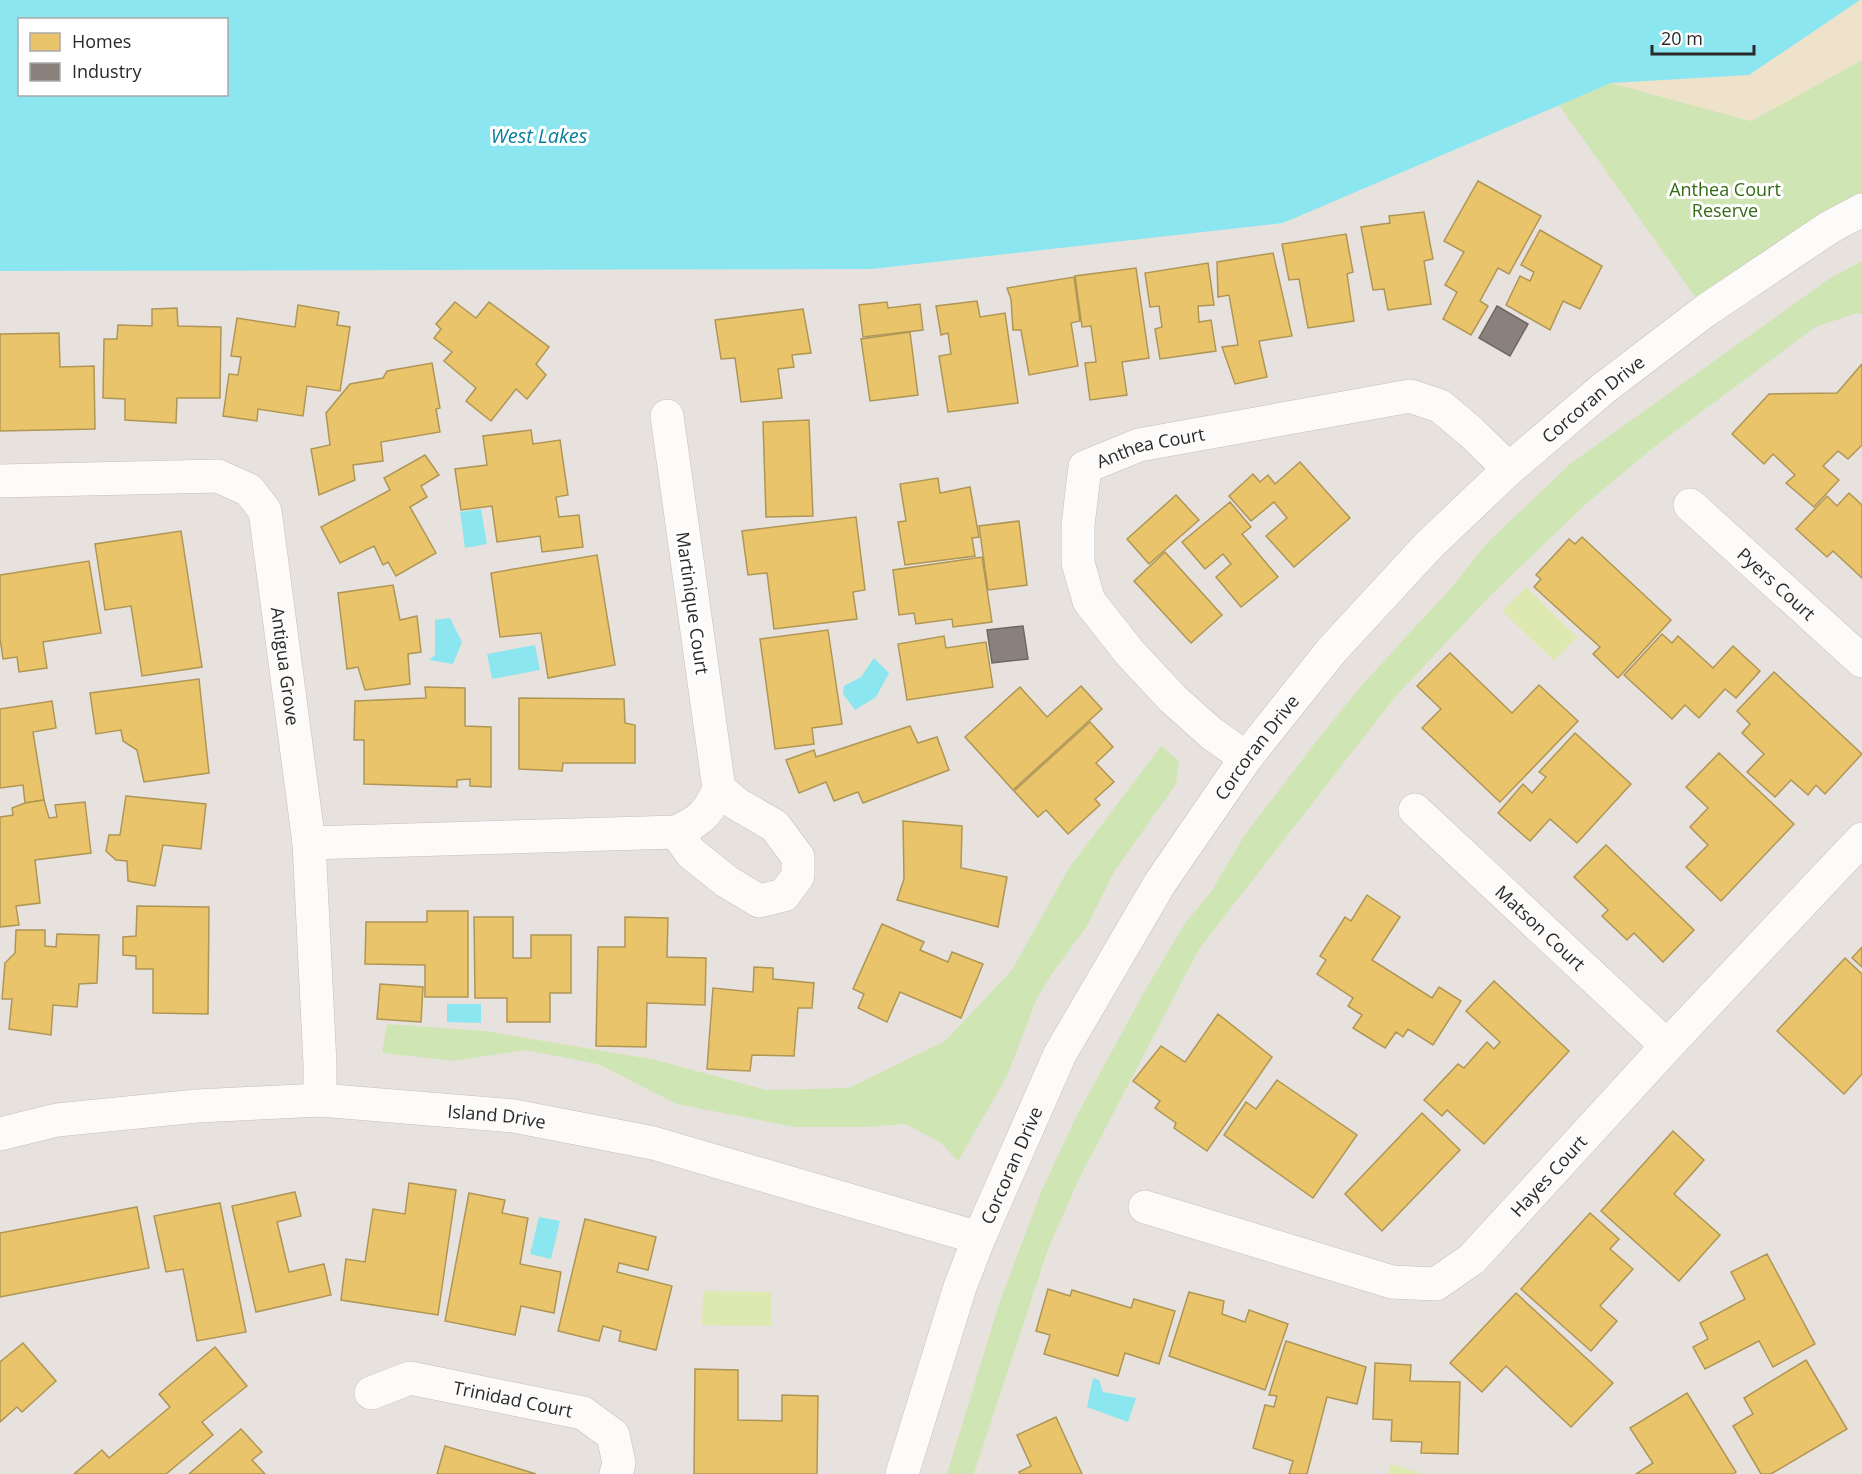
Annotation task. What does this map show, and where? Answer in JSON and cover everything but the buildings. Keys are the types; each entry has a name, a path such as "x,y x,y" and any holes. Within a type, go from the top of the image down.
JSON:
{"street":[{"name":"Corcoran Drive","path":"902,1474 960,1287 1059,1054 1160,883 1246,758 1332,650 1429,545 1509,469 1604,388 1705,311 1830,227 1862,210"},
{"name":"Anthea Court","path":"1246,758 1211,733 1173,699 1130,653 1089,601 1078,563 1078,525 1085,467 1139,445 1410,396 1440,406 1509,469"},
{"name":"Martinique Court","path":"667,416 719,789"},
{"name":"Antigua Grove","path":"0,481 218,476 249,490 265,511 309,843 320,1100"},
{"name":"Pyers Court","path":"1690,505 1862,661"},
{"path":"309,843 676,832 696,823 711,807 719,789 737,804 775,826 798,857 798,876 784,895 759,901 726,881 691,853 676,832"},
{"name":"Matson Court","path":"1415,810 1668,1046"},
{"name":"Hayes Court","path":"1145,1207 1392,1282 1436,1284 1472,1259 1862,839"},
{"name":"Island Drive","path":"0,1134 57,1120 197,1106 320,1100 514,1116 653,1143 979,1238"},
{"name":"Trinidad Court","path":"371,1392 410,1378 583,1413 613,1435 619,1463 616,1474"}],"green space":[{"name":"Anthea Court Reserve","path":"1862,60 1862,210 1705,311 1559,105 1611,83 1751,121"},
{"path":"1862,261 1862,315 1858,313 1815,327 1649,451 1588,502 1489,597 1395,697 1199,949 1079,1179 1048,1249 974,1474 947,1474 999,1304 1041,1192 1075,1119 1143,994 1185,923 1211,892 1244,836 1361,686 1451,588 1488,542 1570,464 1829,279"},
{"path":"1526,587 1577,637 1554,661 1502,611"},
{"path":"1161,746 1179,761 1176,784 1114,872 1087,926 1037,998 1007,1076 958,1161 940,1142 905,1124 866,1127 794,1127 677,1104 598,1064 525,1050 454,1061 382,1053 387,1024 485,1031 656,1060 767,1090 849,1088 945,1041 1012,970 1069,868"},
{"path":"703,1291 771,1292 771,1326 702,1325"},
{"path":"1391,1464 1424,1474 1388,1474"}],"sand":[{"path":"1862,0 1862,60 1751,121 1611,83 1749,75"}],"water":[{"name":"West Lakes","path":"0,0 1860,0 1749,75 1611,83 1283,223 872,269 0,271"},
{"path":"481,509 487,544 465,548 460,512"},
{"path":"450,618 462,642 453,664 429,660 435,655 435,620"},
{"path":"535,645 540,670 492,679 487,654"},
{"path":"874,658 889,673 876,697 855,710 843,694 844,686 861,677"},
{"path":"447,1004 481,1004 481,1023 447,1022"},
{"path":"539,1217 560,1221 551,1259 530,1254"},
{"path":"1093,1378 1099,1380 1103,1392 1136,1398 1128,1422 1087,1407"}]}
